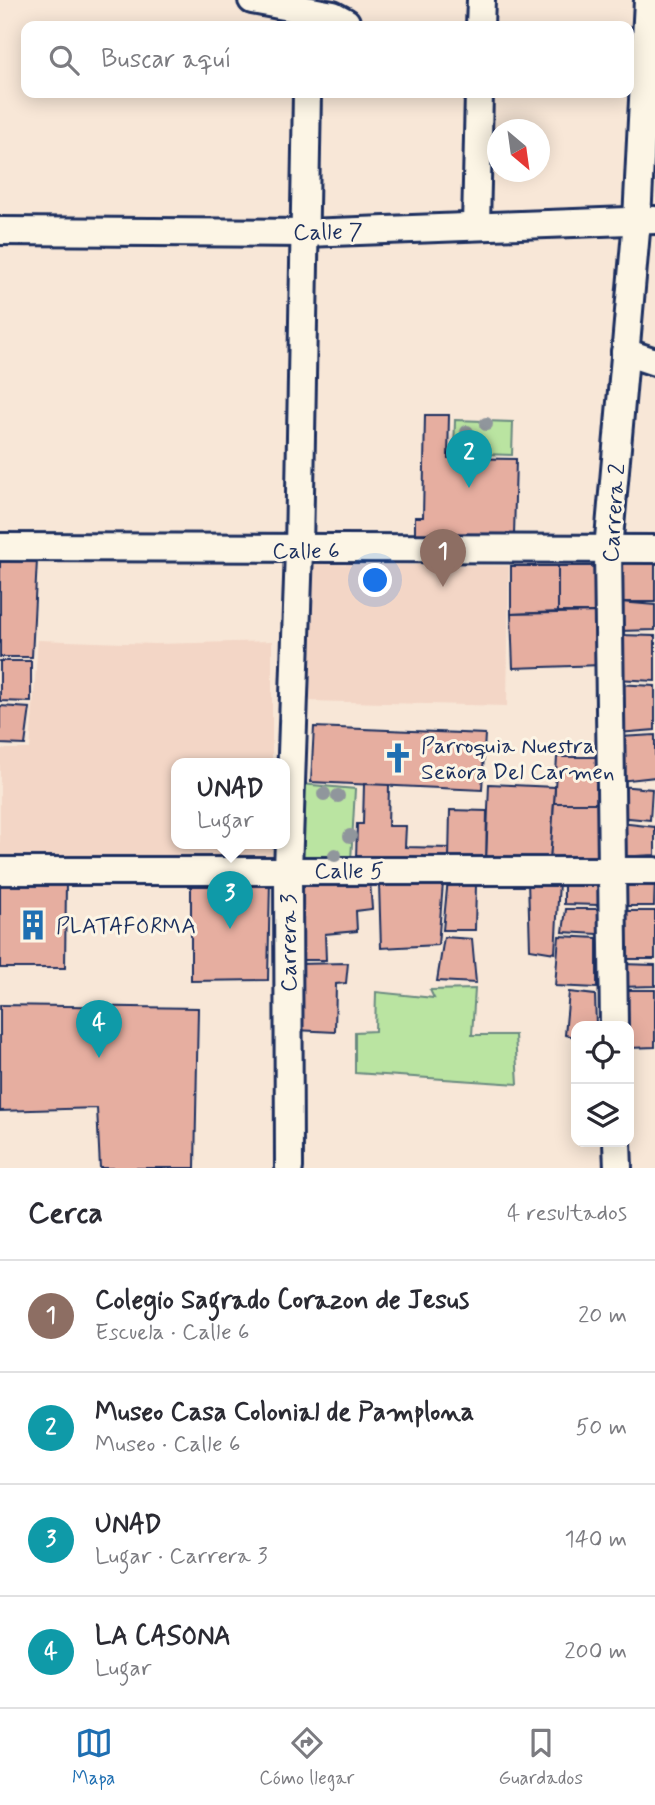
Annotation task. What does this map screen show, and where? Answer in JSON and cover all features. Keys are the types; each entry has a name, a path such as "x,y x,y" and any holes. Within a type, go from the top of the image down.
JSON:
{"street":[{"path":"252,0 333,15 342,21"},
{"path":"480,21 481,0"},
{"name":"Carrera 2","path":"614,1021 608,550 625,352 646,220 648,0"},
{"name":"Carrera 3","path":"290,812 299,550 307,98"},
{"path":"476,226 479,98"},
{"name":"Calle 7","path":"0,231 306,233 646,220"},
{"path":"625,352 655,362"},
{"name":"Calle 6","path":"0,547 655,549"},
{"name":"Carrera 3","path":"289,849 289,1168"},
{"name":"Calle 5","path":"0,871 655,871"},
{"path":"617,1147 618,1168"}],"shaded area":[{"path":"306,564 509,566 507,706 307,701"},
{"path":"38,640 155,644 272,641 272,758 171,758 171,849 272,849 272,856 0,857 0,749 30,749"}],"green space":[{"path":"455,420 513,422 512,455 454,453"},
{"path":"301,784 355,789 351,861 298,861"},
{"path":"475,989 472,1035 515,1035 518,1084 355,1073 355,1032 375,1031 376,992 434,998 430,990"}],"building":[{"path":"425,415 449,415 448,458 516,459 514,536 415,534 415,517 423,517"},
{"path":"616,556 655,556 655,602 620,602"},
{"path":"0,560 37,560 32,657 0,657"},
{"path":"511,566 558,566 558,612 511,614"},
{"path":"558,566 602,566 602,612 558,612"},
{"path":"620,602 655,605 655,630 618,631"},
{"path":"602,612 602,665 513,668 511,614"},
{"path":"619,635 655,636 655,681 616,679"},
{"path":"0,661 31,661 31,702 0,701"},
{"path":"614,684 655,686 655,730 618,733"},
{"path":"0,706 30,708 25,745 0,744"},
{"name":"Parroquia Nuestra Señora Del Carmen","path":"314,727 485,734 482,790 311,782"},
{"path":"655,735 655,777 620,781 620,737"},
{"path":"557,757 600,757 601,803 554,803"},
{"path":"364,784 389,785 388,826 406,826 405,847 450,848 449,861 356,859 357,824 363,824"},
{"path":"489,784 555,787 550,863 486,861"},
{"path":"619,786 652,789 650,820 618,817"},
{"path":"554,803 601,803 600,863 550,863"},
{"path":"450,810 487,811 486,861 449,861"},
{"path":"620,823 655,827 655,855 616,857"},
{"path":"191,877 270,879 268,980 191,981"},
{"path":"448,879 476,883 475,930 443,930"},
{"path":"655,879 654,906 622,906 622,880"},
{"path":"528,880 559,882 555,953 530,949"},
{"name":"PLATAFORMA","path":"0,881 66,883 65,968 0,968"},
{"path":"370,881 372,909 356,911 357,931 325,934 326,960 297,960 296,883"},
{"path":"564,882 601,882 599,905 564,904"},
{"path":"379,883 443,883 438,945 381,948"},
{"path":"566,909 599,909 598,934 563,932"},
{"path":"621,911 655,911 655,959 621,959"},
{"path":"559,936 597,938 597,988 555,986"},
{"path":"444,937 472,939 476,983 437,981"},
{"path":"348,963 346,983 336,984 335,1032 296,1030 295,964"},
{"path":"621,964 655,965 655,986 618,987"},
{"path":"619,990 655,990 655,1047 634,1048 634,1021 621,1021"},
{"path":"569,992 595,995 596,1021 571,1021 571,1036 565,1035"},
{"path":"0,1005 198,1008 195,1168 100,1168 97,1108 0,1111"}],"place":[{"name":"Museo Casa Colonial de Pamplona","path":"469,488"},
{"name":"Colegio Sagrado Corazon de Jesus","path":"443,587"},
{"name":"Parroquia Nuestra Señora Del Carmen","path":"398,758"},
{"name":"PLATAFORMA","path":"33,925"},
{"name":"UNAD","path":"230,929"},
{"name":"LA CASONA","path":"99,1058"}]}
